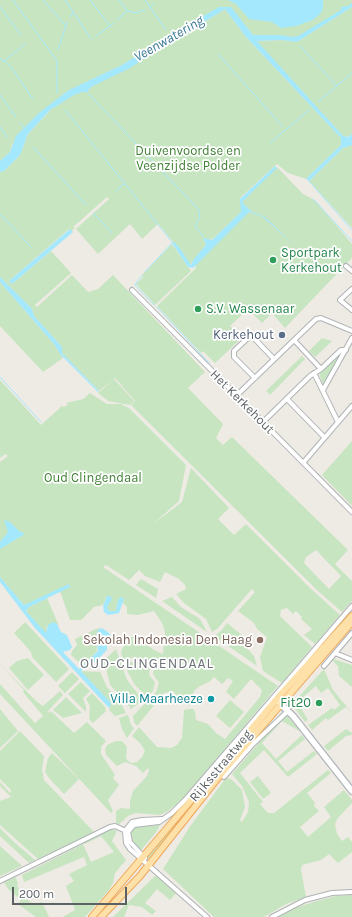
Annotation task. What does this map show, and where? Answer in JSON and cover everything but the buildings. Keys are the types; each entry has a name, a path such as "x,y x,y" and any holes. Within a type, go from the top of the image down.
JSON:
{"main road":[{"name":"Rijksstraatweg","path":"92,917 276,700 352,616"},
{"name":"Rijksstraatweg","path":"100,917 149,865 221,774 352,622"}],"street":[{"path":"346,266 352,271"},
{"path":"352,289 340,300 345,306 352,310"},
{"name":"Het Kerkehout","path":"132,290 352,512"},
{"path":"236,396 319,318 352,331"},
{"path":"255,378 233,354 234,351 251,335 274,359"},
{"path":"322,390 352,338"},
{"path":"294,340 321,368"},
{"path":"264,422 314,373 341,350 346,350"},
{"path":"314,373 338,422"},
{"path":"287,399 324,437"},
{"path":"303,463 352,406"},
{"name":"Rijksstraatweg","path":"127,831 130,824 136,821 163,819 172,814 352,606"},
{"path":"324,666 352,633"},
{"path":"334,653 352,660"},
{"path":"276,700 288,711 352,791"},
{"name":"Rijksstraatweg","path":"224,777 253,744 288,711"},
{"path":"0,881 110,827 115,826 127,831 126,843 207,917"},
{"path":"272,917 305,900 332,893 352,892"}],"green space":[{"name":"Duivenvoordse en Veenzijdse Polder","path":"0,0 352,0 352,4 297,38 254,37 229,7 220,8 167,39 171,43 225,9 246,37 341,138 341,145 306,179 288,173 277,164 240,198 277,167 303,194 316,201 352,244 352,258 285,328 272,313 262,323 250,311 247,314 245,312 230,326 242,338 215,363 203,351 201,353 157,306 196,268 194,262 245,212 241,204 241,212 215,237 211,240 203,238 206,245 190,265 181,251 158,224 142,239 130,224 98,254 76,229 109,199 107,197 73,227 75,228 71,231 69,229 9,281 12,284 51,251 71,273 35,305 37,307 72,275 88,292 98,289 113,275 205,372 188,388 223,424 216,438 223,445 232,437 348,550 335,564 352,581 352,601 342,612 318,591 131,405 135,401 115,378 99,391 62,353 62,347 34,316 32,309 0,277 0,172 4,171 20,155 28,134 59,101 20,132 12,145 10,152 0,161","holes":["316,550 341,576 329,589 304,563 306,557"]},
{"path":"352,7 352,134 347,137 343,136 256,41 282,40 297,42"},
{"path":"352,144 352,228 309,181 343,148"},
{"path":"172,244 191,271 155,305 136,284 143,277 142,275"},
{"path":"0,282 54,344 63,358 43,372 0,326"},
{"path":"322,338 332,341 315,357 309,351"},
{"path":"340,354 342,356 325,384 323,384 319,374"},
{"path":"302,356 305,359 270,395 266,391"},
{"path":"114,379 134,401 130,405 108,401 98,393"},
{"name":"Oud Clingendaal","path":"0,380 41,425 62,406 64,407 68,405 66,403 83,399 90,393 107,404 121,404 129,408 186,465 179,501 153,524 182,502 191,468 229,508 218,519 234,535 246,524 310,588 340,615 315,644 304,635 312,629 301,619 302,617 296,611 293,614 287,608 281,610 280,616 312,647 282,683 263,671 260,657 267,637 257,629 254,623 238,611 255,592 252,589 217,629 212,632 206,619 184,603 176,594 186,589 185,585 179,579 165,572 160,582 145,576 139,570 129,580 106,565 103,567 278,686 182,800 168,811 160,815 135,813 128,816 118,825 116,822 116,811 121,808 130,809 130,801 133,791 147,776 149,770 148,768 143,773 136,766 125,762 117,766 106,755 105,749 107,745 116,741 122,741 127,747 127,760 131,763 137,762 145,751 140,743 132,736 139,727 157,747 171,748 177,745 182,738 184,710 190,709 195,711 196,720 208,724 216,733 225,739 260,697 262,690 251,679 234,699 226,692 233,681 228,678 222,684 214,677 209,682 195,690 189,701 189,706 180,700 173,691 164,693 137,726 134,722 133,716 156,692 159,683 153,674 154,668 152,665 135,657 123,660 121,652 128,637 137,637 154,650 163,654 165,632 162,623 154,611 138,615 127,614 127,607 122,602 124,599 118,600 116,611 109,611 107,607 110,596 107,596 103,605 94,607 81,620 70,620 60,591 70,587 24,605 15,595 0,577 0,462 8,456 5,454 0,458"},
{"path":"352,441 352,506 322,475"},
{"path":"141,579 158,589 156,598 136,585"},
{"path":"172,597 181,607 200,619 207,632 162,601"},
{"path":"47,598 59,626 57,624 47,626 46,634 26,611 29,607"},
{"path":"25,622 69,669 56,682 32,657 31,652 14,633"},
{"path":"227,623 248,640 246,647 254,656 257,666 214,636 221,631"},
{"path":"101,628 96,634 97,651 83,666 71,655 72,651 77,645 75,639"},
{"path":"116,649 127,680 143,700 131,709 123,698 110,685 106,668 96,668"},
{"path":"28,658 44,675 28,690 9,668 17,661"},
{"path":"333,659 352,665 352,687 339,676 338,666 332,660"},
{"path":"135,661 150,669 149,675 155,682 153,691 147,697 135,685 124,664"},
{"path":"0,664 36,701 43,706 60,691 63,695 48,711 50,713 51,711 74,733 87,722 106,741 101,747 101,754 115,775 113,778 119,785 108,800 113,811 111,813 0,694 0,684 35,723 43,716 23,692 24,690"},
{"path":"324,669 333,690 352,713 346,707 328,720 326,718 312,730 308,725 332,708 334,710 340,705 328,688 321,693 316,686 304,696 299,705 308,720 305,722 294,707 296,700"},
{"path":"81,671 100,672 107,687 119,700 126,713 115,716 109,710 110,707"},
{"path":"72,672 79,679 65,693 58,686"},
{"path":"81,682 90,691 83,698 86,712 68,694"},
{"path":"92,693 105,707 106,711 93,723 89,719 90,706 86,699"},
{"path":"66,697 82,713 63,718 53,710"},
{"path":"230,700 244,712 230,728 216,716"},
{"path":"0,709 18,731 0,748"},
{"path":"128,715 131,725 134,728 127,738 122,729 119,718"},
{"path":"287,716 301,732 282,721 262,743 276,759 302,735 305,739 278,761 287,772 314,751 317,754 288,777 264,750 240,773 263,802 260,804 268,813 274,813 328,770 331,773 307,793 315,803 314,806 319,811 300,827 308,837 331,817 324,807 344,790 352,800 352,803 337,819 335,824 337,834 342,841 348,837 352,842 352,852 338,863 329,854 321,860 302,865 301,869 306,897 286,904 264,917 214,917 163,869 191,825 226,778 231,779 242,790 245,807 240,820 242,822 248,812 249,802 242,786 232,774 281,717"},
{"path":"346,729 352,733 352,735 346,736 328,751 324,746"},
{"path":"20,731 44,756 42,769 44,780 95,833 38,859 0,825 0,801 11,797 0,786 0,782 10,793 11,790 0,779 0,751"},
{"path":"52,753 79,779 64,794 45,772 48,758"},
{"path":"258,776 271,793 263,799 250,782"},
{"path":"194,801 153,858 147,858 147,856"},
{"path":"152,824 152,826 160,824 157,831 142,849 138,850 130,842 130,832 139,825"},
{"path":"0,828 35,860 29,863 0,836"},
{"path":"111,829 117,831 112,841 126,860 115,873 113,883 109,890 85,917 63,917 75,910 66,886 74,881 69,874 87,865 84,857 24,882 22,875 83,844 91,862 114,852 101,836 85,844 84,842"},
{"path":"0,846 22,866 0,876"},
{"path":"156,875 176,893 170,900 157,889 145,903 156,911 152,915 142,907 129,905 124,917 113,917"},
{"path":"14,877 16,878 17,885 22,896 35,905 42,902 49,917 36,917 18,904 21,900 8,889 4,882"},
{"path":"352,895 352,917 278,917 292,909 317,901 336,896"}],"water":[{"path":"228,0 323,0 323,8 321,13 313,20 296,26 281,28 272,22 249,19 236,4"},
{"name":"Veenwatering","path":"352,3 352,7 297,42 282,40 257,41 343,136 348,137 352,134 352,145 343,148 309,181 306,179 341,145 341,138 246,37 225,9 130,68 91,87 87,92 74,95 50,110 28,134 20,155 4,171 0,172 0,161 10,152 16,136 40,112 69,90 122,65 219,7 231,7 253,35 280,35 293,37 298,36 341,10 341,7 348,6"},
{"path":"275,166 277,168 242,202 252,212 265,217 296,247 263,217 249,212 193,268 188,267 172,243 174,242 179,247 191,265 206,245 203,238 212,240 241,212 240,199"},
{"path":"70,229 73,232 12,284 9,281"},
{"path":"0,277 32,309 34,316 62,347 62,353 99,391 98,392 61,355 54,344 0,282"},
{"path":"4,520 10,522 19,531 25,534 0,549 0,542 8,532"},
{"path":"0,577 24,605 69,584 70,587 29,607 26,611 46,633 48,625 53,622 57,624 61,632 67,635 72,647 70,650 63,652 79,669 98,651 96,637 98,630 102,628 109,633 111,636 107,643 107,650 96,661 81,671 111,703 109,708 35,628 0,582"},
{"path":"107,596 110,596 112,599 107,607 109,611 116,611 118,600 121,597 124,599 119,613 108,615 104,612 103,606"}],"waterway":[{"path":"13,0 57,61 57,93"},
{"path":"43,0 65,25"},
{"path":"65,0 91,39"},
{"path":"90,0 110,26"},
{"path":"119,0 127,11"},
{"path":"145,0 150,7"},
{"name":"Veenwatering","path":"154,4 150,7 166,30"},
{"path":"0,7 21,35"},
{"path":"117,20 127,11 135,13 145,10"},
{"path":"70,17 73,13"},
{"path":"58,50 67,22"},
{"path":"96,36 114,23"},
{"path":"0,59 4,61 25,44"},
{"path":"300,46 337,86"},
{"path":"218,54 283,127"},
{"path":"4,61 11,67 33,99"},
{"path":"318,102 352,73"},
{"path":"87,92 199,210 200,217 195,226 204,237"},
{"path":"0,95 16,117"},
{"path":"65,110 173,243"},
{"path":"270,143 309,110"},
{"path":"20,122 24,128"},
{"path":"0,127 7,137"},
{"path":"33,147 86,205"},
{"path":"308,180 352,230"},
{"path":"116,191 124,184"},
{"path":"313,199 352,241"},
{"path":"93,213 112,233"},
{"path":"0,214 31,247"},
{"path":"145,272 172,243"},
{"path":"142,275 135,285 154,305"},
{"path":"157,307 209,363"},
{"path":"0,377 41,422"}],"place":[{"name":"Sportpark Kerkehout","path":"273,260"},
{"name":"S.V. Wassenaar","path":"198,309"},
{"name":"Kerkehout","path":"282,335"},
{"name":"Sekolah Indonesia Den Haag","path":"260,640"},
{"name":"Villa Maarheeze","path":"211,699"},
{"name":"Fit20","path":"319,703"}],"district":[{"name":"OUD-CLINGENDAAL","path":"147,664"}]}
